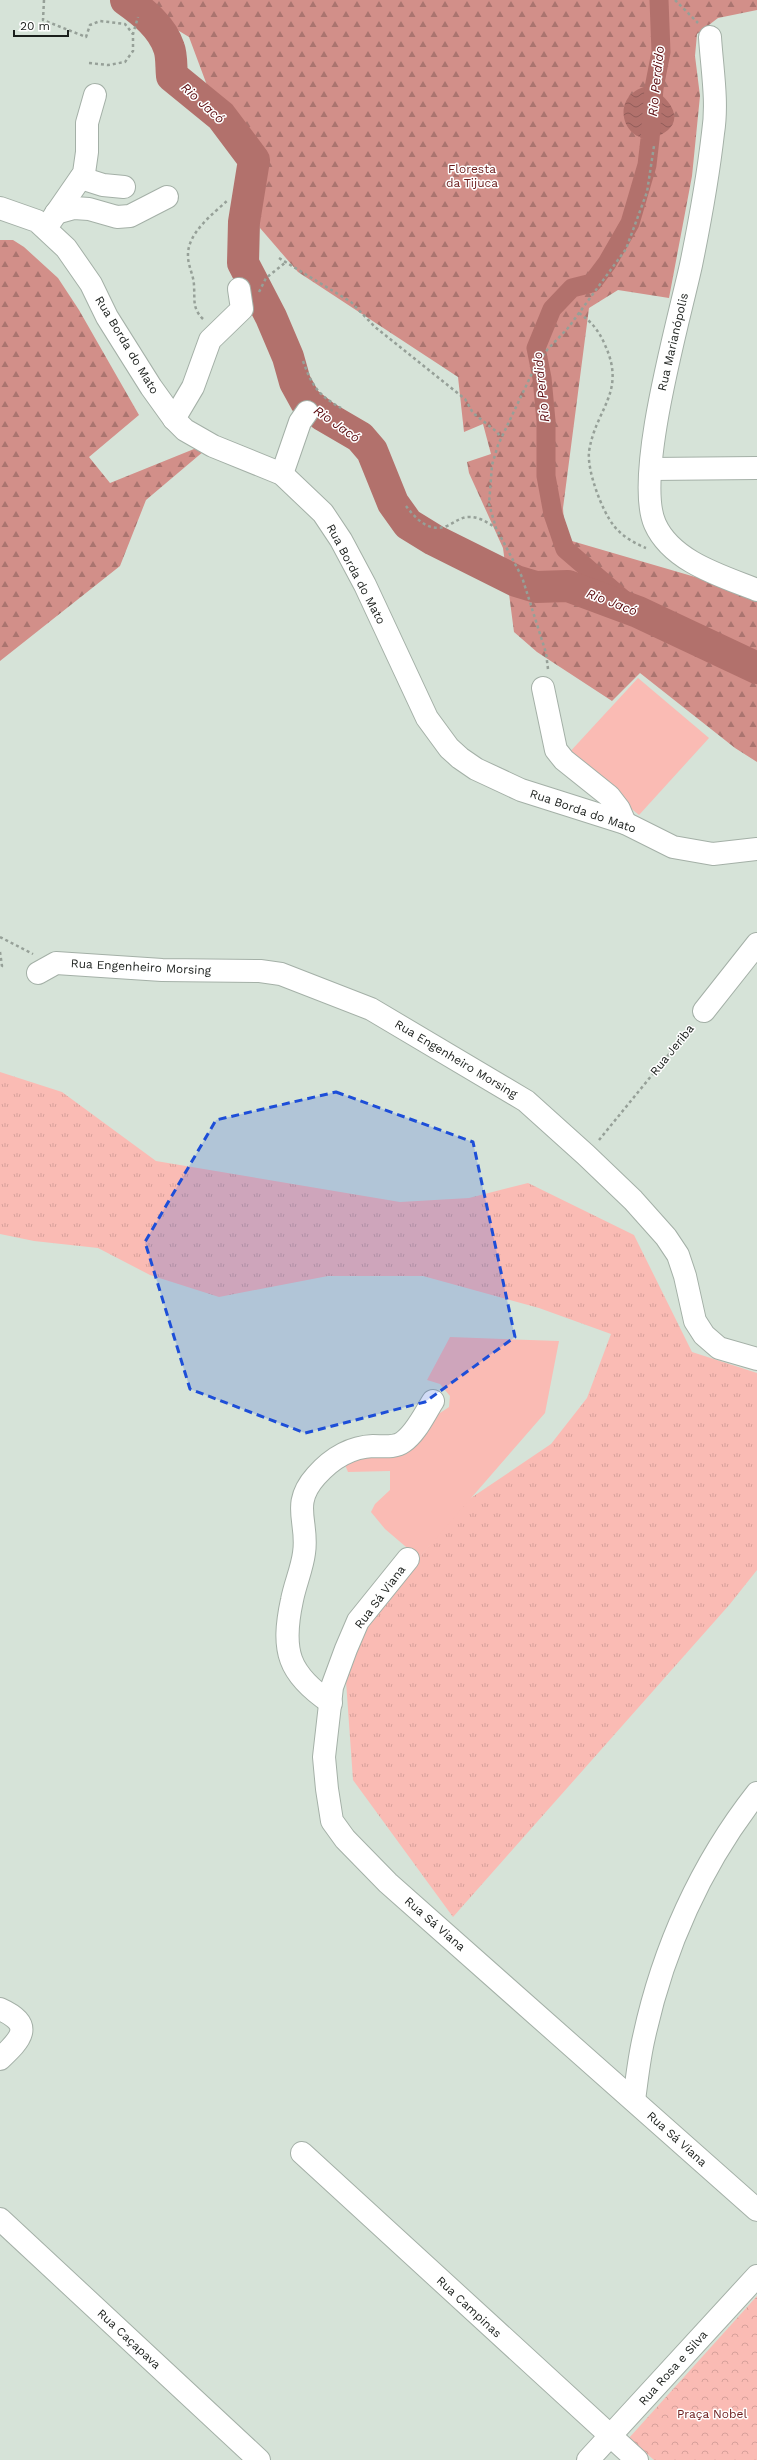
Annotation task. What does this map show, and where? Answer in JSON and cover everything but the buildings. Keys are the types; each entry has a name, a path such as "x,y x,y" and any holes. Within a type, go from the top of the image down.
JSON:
{"street":[{"name":"Rua Marianópolis","path":"710,37 715,101 714,131 691,265 661,398 651,468 649,504 655,524 665,539 681,554 707,570 757,590"},
{"path":"51,220 81,178 87,162 87,123 95,95"},
{"path":"81,178 103,185 124,187"},
{"path":"51,220 74,208 89,209 117,217 130,216 167,197"},
{"name":"Rua Borda do Mato","path":"0,208 37,221 51,220 91,284 107,317 174,419 185,430 213,446 282,474 324,513 341,540 365,585 416,700 449,748 476,769 521,790 625,823 674,847 695,852 713,854 757,849"},
{"path":"174,419 193,388 206,348 218,333 242,309 239,289"},
{"path":"282,474 300,422 306,412"},
{"path":"651,468 757,468"},
{"path":"543,688 556,750 564,760 609,796 619,809 625,823"},
{"path":"704,1011 757,944"},
{"name":"Rua Engenheiro Morsing","path":"47,968 247,970 281,974 371,1009 526,1101 586,1155 633,1200 666,1237 678,1256 685,1276 695,1321 704,1335 719,1348 757,1359"},
{"path":"330,1703 311,1690 297,1676 288,1655 288,1627 292,1600 305,1552 301,1521 305,1490 326,1466 354,1448 402,1444 412,1434 433,1401"},
{"name":"Rua Sá Viana","path":"408,1559 358,1621 332,1687 324,1757 332,1821 345,1839 388,1883 757,2210"},
{"path":"634,2100 643,2038 660,1977 682,1918 711,1862 757,1794"},
{"path":"0,2009 16,2018 22,2030 20,2040 0,2060"},
{"name":"Rua Campinas","path":"302,2153 636,2460"},
{"name":"Rua Caçapava","path":"0,2219 259,2460"},
{"name":"Rua Rosa e Silva","path":"588,2460 757,2276"}],"path":[{"path":"44,0 42,20 86,37 90,25 100,21 125,24 133,34"},
{"path":"675,0 710,37"},
{"path":"89,64 108,65 126,62 133,51 133,34 138,17"},
{"path":"543,688 549,675 546,653 522,577 496,528 489,504 489,482 492,465 501,439 535,367 580,313 626,249 647,192 654,146"},
{"path":"218,333 196,312 193,300 194,285 189,267 188,253 190,241 228,200"},
{"path":"279,258 351,302 375,327 465,399 473,413 497,432 501,439"},
{"path":"264,284 266,278 286,262"},
{"path":"580,313 591,321 609,354 614,381 608,401 593,437 589,453 591,473 606,513 614,526 624,536 649,550"},
{"path":"303,361 308,378 321,396 341,408"},
{"path":"406,506 414,517 427,527 437,528 466,517 476,517 496,528"},
{"path":"0,937 24,950 47,968"},
{"path":"0,952 2,966 0,969"},
{"name":"Rua Jeriba","path":"586,1155 704,1011"}],"highlighted area":[{"path":"336,1092 473,1142 515,1337 425,1402 305,1433 190,1389 145,1242 216,1120"}],"green space":[{"name":"Floresta da Tijuca","path":"128,0 757,0 757,10 718,18 697,34 695,56 700,96 692,176 669,298 618,290 589,308 563,508 565,539 757,595 757,762 735,748 640,673 612,701 537,652 514,632 503,548 469,473 467,462 491,454 483,424 464,432 458,377 298,272 260,228 252,158 208,88 189,37"},
{"path":"0,240 13,240 24,247 58,278 79,310 139,415 89,457 110,483 194,449 204,451 146,500 120,566 0,661"},
{"path":"638,678 709,738 639,815 567,755"},
{"path":"0,1072 62,1092 156,1161 400,1202 469,1198 528,1183 634,1235 692,1352 757,1373 757,1570 730,1604 453,1917 353,1780 345,1667 377,1609 465,1502 551,1444 587,1398 611,1334 539,1308 423,1276 328,1276 219,1297 150,1275 98,1248 34,1241 0,1234"},
{"path":"450,1337 559,1341 545,1413 419,1558 385,1529 371,1512 375,1504 390,1490 390,1471 348,1472 343,1460 422,1425 449,1407 450,1396 440,1384 427,1380"},
{"name":"Praça Nobel","path":"757,2296 757,2460 654,2460 629,2438"}],"water":[{"path":"647,86 665,98 673,111 673,124 668,130 655,138 643,138 633,133 626,124 624,113 626,102 633,93"}],"waterway":[{"name":"Rio Jacó","path":"126,0 145,15 162,33 170,51 172,76 221,116 254,160 244,222 243,263 271,317 288,357 295,382 306,402 324,416 360,437 372,451 393,503 408,524 434,540 516,581 536,587 568,586 638,612 757,668"},
{"name":"Rio Perdido","path":"638,612 565,549 553,514 546,476 546,421 542,378 536,348 552,309 572,288 592,283 607,263 630,223 647,165 654,88 661,52 659,0"}]}
